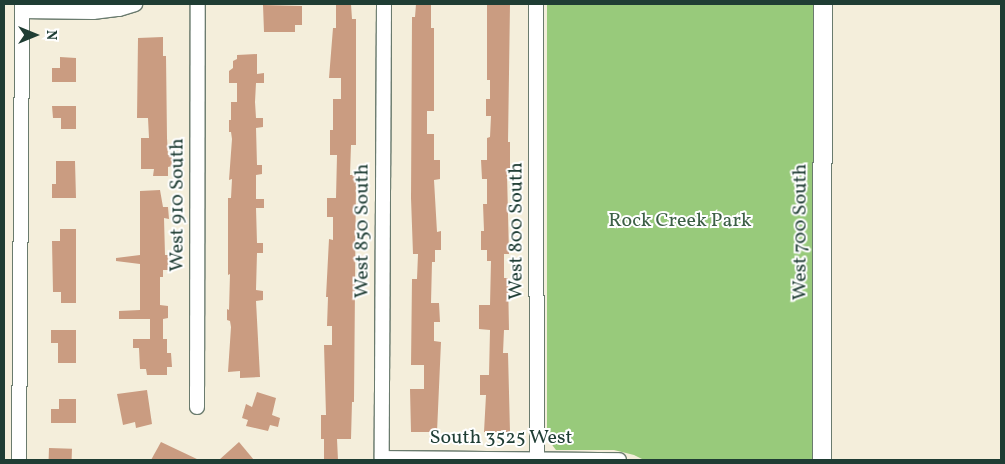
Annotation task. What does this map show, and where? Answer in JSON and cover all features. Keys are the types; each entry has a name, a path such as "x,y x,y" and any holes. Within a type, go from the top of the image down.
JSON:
{"street":[{"path":"19,460 22,8 93,12 119,9 135,4"},
{"name":"West 910 South","path":"197,407 198,4"},
{"name":"West 850 South","path":"382,458 384,4"},
{"name":"West 800 South","path":"536,4 537,459"},
{"name":"West 700 South","path":"822,460 823,4"},
{"name":"South 3525 West","path":"382,458 619,460"}],"green space":[{"name":"Rock Creek Park","path":"547,4 816,4 812,460 644,460 634,455 614,450 556,450 547,438"}],"building":[{"path":"336,4 351,4 352,19 356,19 356,145 351,145 350,175 356,175 354,402 352,402 351,439 337,439 338,460 324,460 324,439 321,439 321,415 326,415 324,345 332,345 332,326 327,326 328,297 326,297 329,239 333,240 333,217 327,217 327,198 336,198 337,155 330,155 330,130 333,130 333,99 341,99 341,78 329,78 333,28 336,28"},
{"path":"416,4 431,4 431,28 434,28 434,111 427,111 427,134 434,134 434,160 440,160 440,179 434,180 437,232 441,231 441,250 435,250 435,262 432,262 431,303 439,303 440,322 434,322 434,341 441,342 437,432 411,432 410,389 424,389 424,365 411,365 412,279 417,279 418,254 413,254 411,198 412,17 415,17"},
{"path":"487,4 510,4 508,142 510,142 510,174 507,174 509,254 504,254 504,278 508,278 509,330 504,330 503,353 508,353 510,432 484,432 486,395 480,395 480,375 489,375 490,330 479,329 479,305 490,305 491,261 487,261 487,250 481,250 481,231 484,231 483,204 487,204 487,179 482,179 481,160 487,160 487,138 490,137 491,116 486,116 486,99 490,99 490,80 487,80"},
{"path":"263,5 302,6 302,25 295,25 295,32 264,32"},
{"path":"163,37 163,56 166,56 168,155 172,155 172,166 168,167 168,176 153,176 154,169 141,169 141,138 149,138 148,118 137,118 138,38"},
{"path":"257,54 257,74 264,73 264,83 256,83 255,102 256,118 263,118 263,127 256,128 257,165 262,165 262,174 256,175 256,199 264,199 264,208 256,208 257,243 263,243 263,253 257,253 256,290 263,291 263,300 256,301 260,377 240,378 240,371 228,372 231,327 230,321 227,320 230,274 228,275 228,198 231,198 232,179 229,180 232,139 231,132 229,132 229,120 231,120 231,102 237,102 237,83 229,83 229,71 233,68 233,61 237,59 237,55"},
{"path":"60,57 76,58 76,82 52,82 52,68 60,68"},
{"path":"52,106 76,106 76,129 61,129 61,118 53,118"},
{"path":"56,161 75,161 76,198 52,198 52,184 56,184"},
{"path":"160,190 163,207 168,207 169,219 164,218 165,255 168,255 168,270 163,270 163,277 160,277 160,305 168,306 168,318 163,319 163,339 167,339 167,353 171,353 172,367 167,367 167,375 147,375 146,369 140,369 139,348 133,348 133,339 150,339 150,319 119,319 119,311 140,310 140,264 116,261 116,258 140,255 140,191"},
{"path":"60,229 76,229 76,303 61,303 61,292 53,292 52,241 60,241"},
{"path":"51,330 76,330 76,363 58,363 58,343 51,343"},
{"path":"147,390 152,424 136,428 135,422 123,425 117,394"},
{"path":"257,392 276,398 272,415 280,418 278,427 270,425 268,431 246,426 248,420 242,418 246,404 252,407"},
{"path":"59,399 76,399 76,423 51,423 51,409 59,409"},
{"path":"161,442 199,460 151,460"},
{"path":"239,442 254,460 219,460"},
{"path":"49,448 72,449 72,460 49,460"}]}
